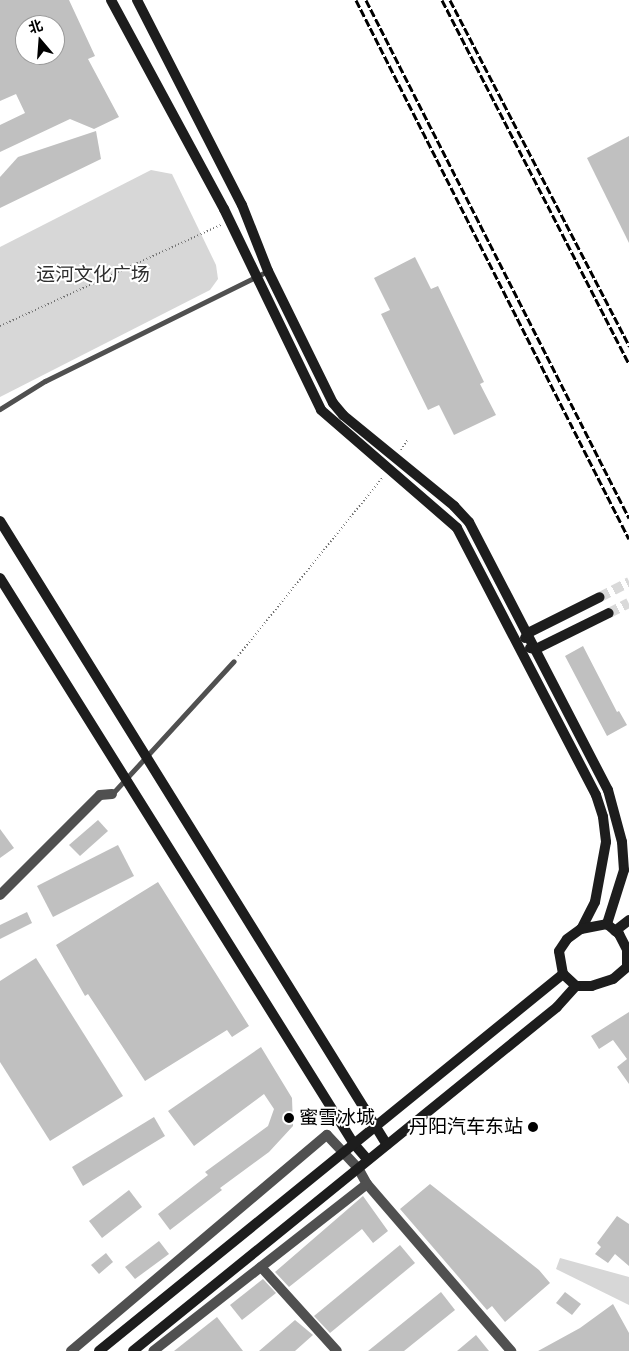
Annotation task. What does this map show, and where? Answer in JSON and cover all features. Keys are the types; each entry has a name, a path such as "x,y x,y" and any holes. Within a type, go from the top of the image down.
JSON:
{"street":[{"path":"111,0 230,222 321,410 457,528 596,795 603,817 606,842 603,868 595,902 581,929 566,939 559,951 563,974 576,986 592,986 613,979 628,968 626,942 611,928"},
{"path":"137,0 242,205 268,271 333,403 469,522 528,633 608,790 615,814 624,870 611,928"},
{"path":"0,521 147,756 374,1128 387,1145"},
{"path":"0,578 354,1144 368,1160"},
{"path":"520,646 528,633 600,597"},
{"path":"520,646 536,649 608,613"},
{"path":"0,895 100,795 112,794"},
{"path":"581,929 611,928 629,920"},
{"path":"99,1351 267,1212 374,1128 563,974"},
{"path":"133,1351 557,1007 576,986"},
{"path":"71,1351 327,1135 358,1168 367,1184 511,1351"},
{"path":"161,1349 260,1267 367,1184"},
{"path":"260,1267 337,1351"}],"lane":[{"path":"0,409 45,381 268,271"},
{"path":"112,794 234,661"}],"path":[{"path":"0,326 230,222"},
{"path":"396,458 408,439"},
{"path":"234,661 372,494 389,469"}],"green space":[{"name":"运河文化广场","path":"151,170 172,174 216,265 218,279 210,290 0,397 0,247"},
{"path":"560,1258 629,1277 629,1305 556,1269"}],"building":[{"path":"0,0 69,0 95,56 88,59 119,117 94,129 70,119 0,152 0,125 25,113 16,94 0,101"},
{"path":"96,131 101,159 0,208 0,177 18,157"},
{"path":"629,136 629,243 587,158"},
{"path":"415,257 431,289 438,286 484,382 480,384 496,415 454,435 439,405 428,410 381,314 390,310 374,278"},
{"path":"583,646 617,712 619,711 627,725 607,736 565,656"},
{"path":"98,820 108,831 80,856 69,845"},
{"path":"0,829 14,848 0,858"},
{"path":"118,845 134,876 53,917 37,886"},
{"path":"158,882 249,1026 232,1037 227,1030 145,1081 88,994 85,996 56,945"},
{"path":"27,912 32,923 0,939 0,925"},
{"path":"36,958 123,1096 50,1141 0,1062 0,981"},
{"path":"629,1012 629,1084 617,1067 627,1059 613,1040 599,1049 591,1036"},
{"path":"261,1047 292,1098 293,1126 269,1152 220,1188 222,1190 170,1230 158,1214 208,1175 205,1172 268,1126 274,1109 264,1094 194,1146 168,1111"},
{"path":"154,1117 165,1136 83,1186 72,1167"},
{"path":"430,1184 539,1270 550,1283 505,1322 492,1306 487,1310 400,1209"},
{"path":"129,1190 142,1207 102,1238 89,1221"},
{"path":"363,1196 388,1231 373,1243 362,1229 289,1287 275,1272"},
{"path":"617,1216 629,1224 629,1266 615,1254 608,1263 595,1254 601,1247 597,1243"},
{"path":"159,1241 169,1254 135,1279 125,1267"},
{"path":"400,1245 415,1263 330,1333 314,1316"},
{"path":"106,1253 113,1262 99,1274 91,1265"},
{"path":"263,1279 276,1293 242,1320 230,1305"},
{"path":"441,1292 455,1310 404,1351 368,1351"},
{"path":"565,1292 581,1304 572,1315 556,1303"},
{"path":"613,1304 629,1333 629,1351 538,1351 580,1328"},
{"path":"217,1317 243,1351 174,1351"},
{"path":"295,1320 313,1335 295,1351 259,1351"},
{"path":"476,1335 489,1351 457,1351"}],"tunnel":[{"path":"600,597 629,582"},
{"path":"609,613 629,603"}],"railway":[{"path":"356,0 629,539"},
{"path":"366,0 629,518"},
{"path":"442,0 629,364"},
{"path":"450,0 629,346"}],"place":[{"name":"蜜雪冰城","path":"289,1118"},
{"name":"丹阳汽车东站","path":"533,1127"}]}
